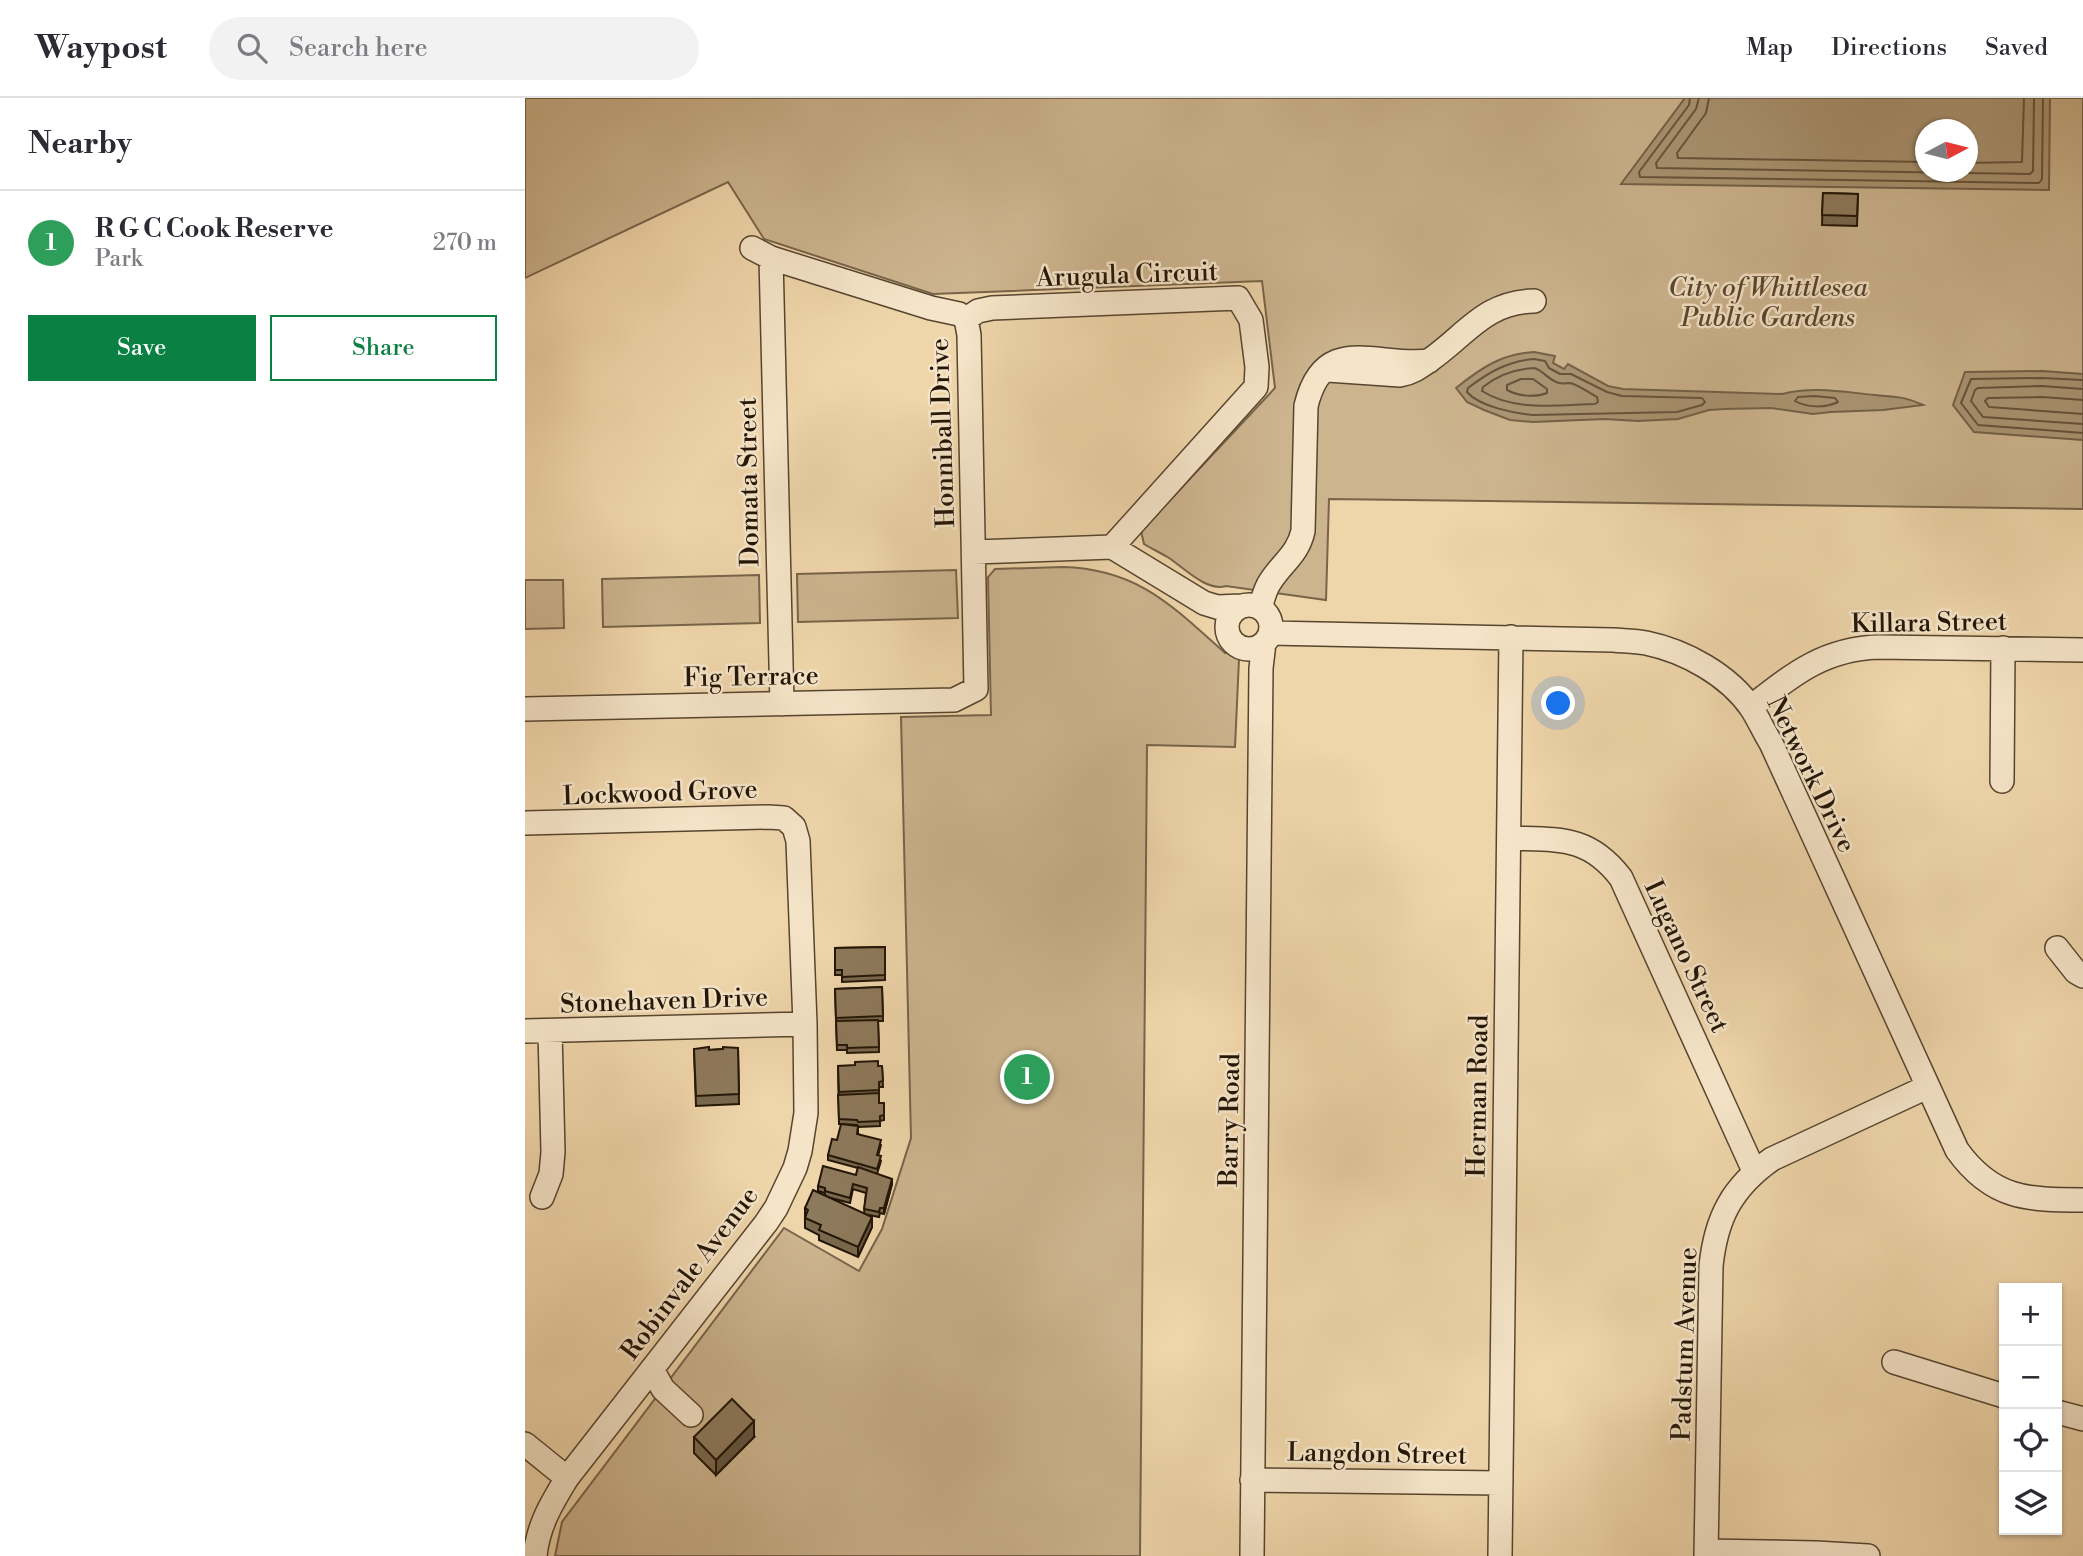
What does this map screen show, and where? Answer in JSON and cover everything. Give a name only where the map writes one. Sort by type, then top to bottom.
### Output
[{"type":"street","name":"Honniball Drive","points":[[761,253],[931,308],[959,314],[965,319],[969,335],[976,689]]},
{"type":"street","name":"Domata Street","points":[[761,253],[782,704]]},
{"type":"street","name":"Arugula Circuit","points":[[965,319],[992,307],[1238,298],[1251,320],[1257,367],[1256,387],[1112,547]]},
{"type":"street","points":[[1252,640],[1227,628],[1229,619],[1234,611],[1251,607],[1290,560],[1301,542],[1306,406],[1315,377],[1336,361],[1347,358],[1417,363],[1429,361],[1484,316],[1509,304],[1534,301]]},
{"type":"street","points":[[974,552],[1112,547],[1204,603],[1252,640]]},
{"type":"street","points":[[1204,603],[1217,607],[1251,607],[1266,613],[1271,622],[1252,640]]},
{"type":"street","name":"Network Drive","points":[[1252,640],[1511,637],[1613,639],[1646,643],[1671,650],[1722,678],[1751,707],[1771,743],[1927,1087],[1967,1165],[1980,1177],[2009,1194],[2026,1198],[2083,1200]]},
{"type":"street","name":"Herman Road","points":[[1500,1556],[1511,637]]},
{"type":"street","name":"Barry Road","points":[[1252,640],[1261,684],[1252,1556]]},
{"type":"street","name":"Killara Street","points":[[1751,707],[1792,675],[1812,663],[1846,650],[1878,647],[2083,650]]},
{"type":"street","points":[[2002,781],[2003,648]]},
{"type":"street","name":"Fig Terrace","points":[[525,709],[954,700],[976,689]]},
{"type":"street","name":"Lockwood Grove","points":[[525,824],[768,817],[783,818],[794,827]]},
{"type":"street","name":"Robinvale Avenue","points":[[535,1556],[539,1531],[567,1478],[766,1223],[787,1188],[800,1151],[805,1123],[800,857],[794,827]]},
{"type":"street","name":"Lugano Street","points":[[1509,838],[1562,840],[1583,845],[1610,864],[1621,878],[1754,1171]]},
{"type":"street","points":[[2057,948],[2083,976]]},
{"type":"street","name":"Stonehaven Drive","points":[[525,1031],[805,1024]]},
{"type":"street","points":[[542,1198],[551,1174],[553,1152],[550,1031]]},
{"type":"street","name":"Padstum Avenue","points":[[1706,1554],[1711,1266],[1713,1243],[1727,1206],[1754,1171],[1789,1150],[1927,1087]]},
{"type":"street","points":[[1894,1362],[1999,1394]]},
{"type":"street","points":[[652,1369],[671,1378],[695,1410]]},
{"type":"street","points":[[2062,1413],[2083,1419]]},
{"type":"street","points":[[525,1444],[567,1478]]},
{"type":"street","name":"Langdon Street","points":[[1252,1480],[1501,1483]]},
{"type":"street","points":[[1706,1554],[1816,1553],[1868,1556]]},
{"type":"green space","name":"City of Whittlesea Public Gardens","points":[[525,98],[2083,98],[2083,509],[1329,499],[1326,600],[1211,586],[1144,544],[1141,531],[1275,388],[1262,281],[933,294],[764,239],[728,182],[525,278]]},
{"type":"green space","points":[[995,569],[1089,569],[1113,575],[1152,593],[1225,653],[1240,637],[1235,747],[1147,745],[1140,1556],[555,1556],[562,1522],[784,1228],[859,1271],[882,1229],[911,1138],[901,717],[991,715],[988,577]]},
{"type":"green space","points":[[956,570],[958,618],[798,622],[797,574]]},
{"type":"green space","points":[[759,575],[760,623],[603,627],[602,579]]},
{"type":"green space","points":[[525,580],[563,580],[564,628],[525,629]]},
{"type":"water","points":[[1685,98],[2050,98],[2049,190],[1621,184]]},
{"type":"water","points":[[1534,352],[1555,356],[1553,363],[1564,369],[1568,364],[1608,386],[1623,389],[1782,394],[1828,390],[1899,397],[1923,405],[1813,414],[1771,408],[1724,409],[1709,410],[1678,419],[1533,422],[1510,420],[1484,410],[1467,402],[1456,388],[1492,363]]},
{"type":"water","points":[[2043,371],[2083,374],[2083,440],[1974,432],[1953,405],[1965,372]]},
{"type":"building","points":[[1823,193],[1858,194],[1857,216],[1822,215]]},
{"type":"building","points":[[885,947],[885,975],[842,977],[842,970],[835,970],[835,948]]},
{"type":"building","points":[[882,987],[883,1016],[836,1018],[835,989]]},
{"type":"building","points":[[878,1020],[879,1047],[847,1048],[847,1045],[837,1045],[836,1021]]},
{"type":"building","points":[[709,1047],[709,1050],[738,1048],[739,1094],[696,1096],[694,1049]]},
{"type":"building","points":[[878,1061],[878,1066],[882,1066],[883,1081],[879,1082],[879,1090],[839,1092],[838,1066]]},
{"type":"building","points":[[879,1093],[879,1103],[884,1103],[884,1115],[880,1116],[880,1121],[839,1119],[838,1095]]},
{"type":"building","points":[[841,1124],[858,1126],[857,1134],[881,1140],[877,1155],[881,1156],[877,1169],[828,1155],[832,1139],[837,1140]]},
{"type":"building","points":[[823,1166],[856,1175],[858,1167],[892,1179],[884,1208],[880,1208],[879,1212],[864,1209],[867,1188],[853,1184],[850,1198],[825,1191],[825,1188],[818,1186]]},
{"type":"building","points":[[813,1190],[872,1217],[858,1247],[819,1230],[821,1225],[805,1218],[808,1210],[805,1208]]},
{"type":"building","points":[[732,1399],[754,1421],[716,1460],[694,1437]]},
{"type":"place","name":"R G C Cook Reserve","points":[[1027,1077]]}]
